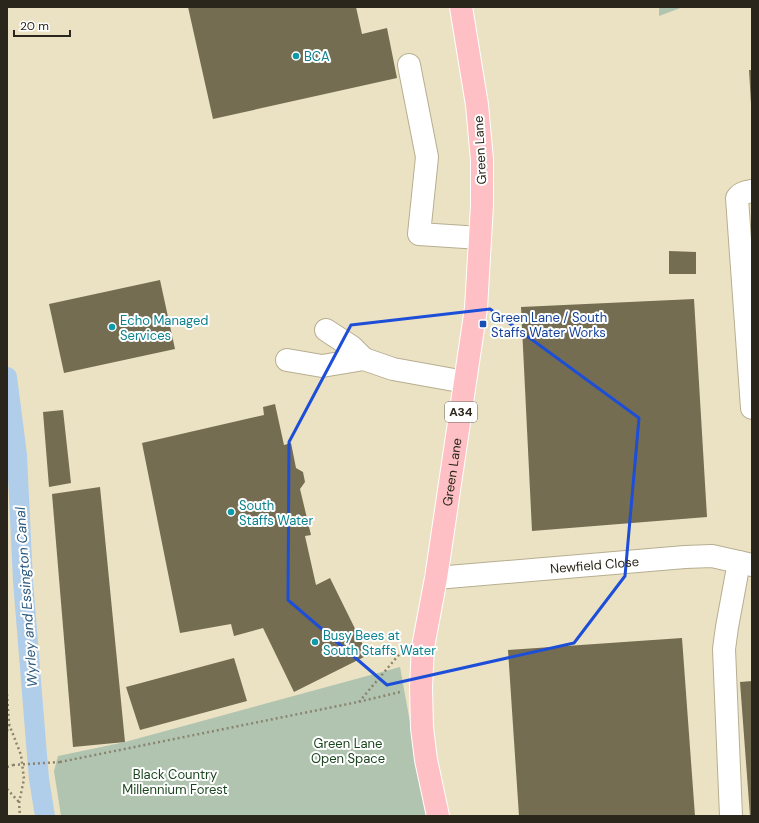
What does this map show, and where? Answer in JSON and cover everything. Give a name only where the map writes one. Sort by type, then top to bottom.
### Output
[{"type":"highway","name":"Green Lane","points":[[438,816],[423,741],[421,687],[423,647],[436,578],[476,308],[482,205],[482,160],[477,105],[461,7]]},
{"type":"lane","points":[[409,65],[427,157],[419,234],[480,238]]},
{"type":"lane","points":[[752,191],[740,194],[737,198],[752,408]]},
{"type":"lane","points":[[326,330],[352,347],[364,359],[393,369],[465,382]]},
{"type":"lane","points":[[287,360],[322,366],[364,359]]},
{"type":"lane","name":"Newfield Close","points":[[436,578],[685,557],[712,556],[746,564]]},
{"type":"lane","points":[[731,816],[724,648],[727,627],[746,564]]},
{"type":"path","points":[[358,702],[405,647],[423,647]]},
{"type":"path","points":[[7,767],[12,765],[60,762],[358,702],[421,687]]},
{"type":"path","points":[[7,694],[8,721],[21,755],[24,778],[19,803],[20,816]]},
{"type":"path","points":[[7,731],[9,724]]},
{"type":"path","points":[[7,789],[19,803]]},
{"type":"highlighted area","points":[[490,309],[639,418],[625,576],[574,643],[387,685],[288,600],[289,442],[351,325]]},
{"type":"green space","points":[[659,7],[683,7],[659,16]]},
{"type":"green space","name":"Green Lane Open Space","points":[[400,667],[427,816],[61,816],[54,771],[58,756],[125,742]]},
{"type":"building","name":"BCA","points":[[188,7],[356,7],[362,34],[387,28],[397,78],[213,119]]},
{"type":"building","points":[[749,70],[752,70],[752,104],[751,104]]},
{"type":"building","points":[[669,251],[696,252],[696,274],[669,274]]},
{"type":"building","name":"Echo Managed Services","points":[[160,280],[175,349],[64,373],[49,304]]},
{"type":"building","points":[[694,299],[707,517],[532,531],[521,307]]},
{"type":"building","name":"South Staffs Water","points":[[275,404],[284,445],[291,443],[296,468],[303,472],[305,482],[300,489],[311,535],[305,536],[316,585],[330,578],[368,655],[294,692],[263,628],[234,636],[231,624],[180,633],[142,443],[264,415],[263,407]]},
{"type":"building","points":[[63,410],[71,483],[49,487],[43,412]]},
{"type":"building","points":[[100,487],[125,742],[73,747],[52,494]]},
{"type":"building","points":[[682,638],[695,816],[519,816],[508,650]]},
{"type":"building","points":[[234,658],[247,701],[140,730],[126,687]]},
{"type":"building","points":[[752,681],[752,816],[750,816],[740,682]]},
{"type":"waterway","name":"Wyrley and Essington Canal","points":[[7,377],[17,455],[23,581],[39,779],[45,816]]},
{"type":"place","name":"BCA","points":[[296,56]]},
{"type":"place","name":"Green Lane / South Staffs Water Works","points":[[483,324]]},
{"type":"place","name":"Echo Managed Services","points":[[112,327]]},
{"type":"place","name":"South Staffs Water","points":[[231,512]]},
{"type":"place","name":"Busy Bees at South Staffs Water","points":[[315,642]]},
{"type":"park label","name":"Black Country Millennium Forest","points":[[175,782]]}]
